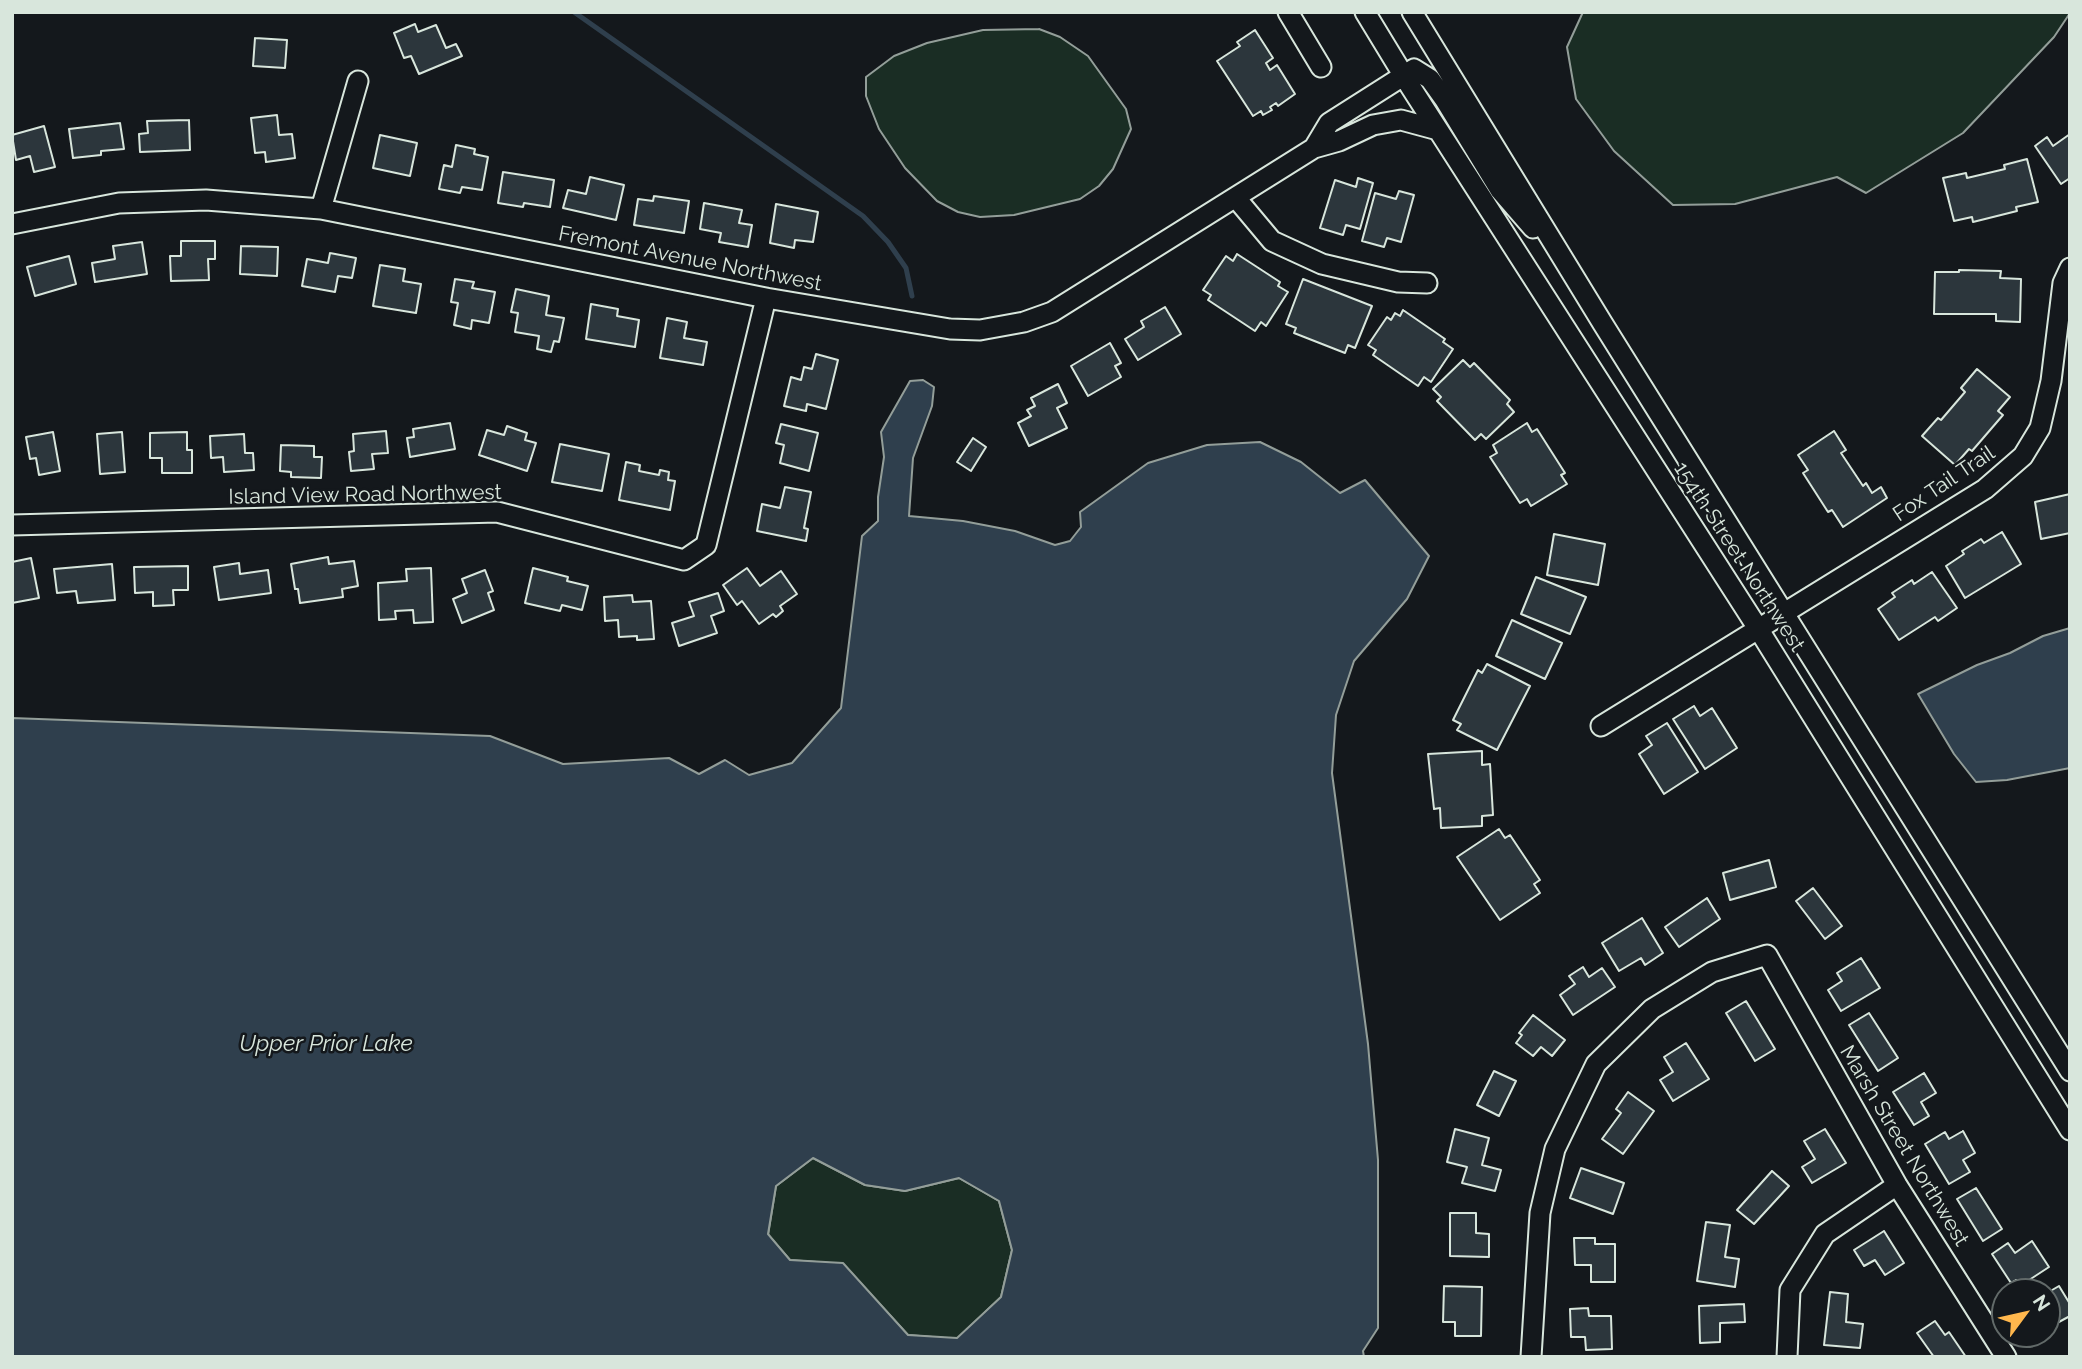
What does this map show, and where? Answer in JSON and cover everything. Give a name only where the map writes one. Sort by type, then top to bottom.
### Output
[{"type":"street","points":[[1288,12],[1321,67]]},
{"type":"street","name":"154th Street Northwest","points":[[1365,12],[1759,630],[2070,1130]]},
{"type":"street","name":"154th Street Northwest","points":[[1412,12],[2070,1070]]},
{"type":"street","points":[[1403,74],[1413,69],[1430,79],[1446,100],[1500,190],[1572,272]]},
{"type":"street","name":"Fremont Avenue Northwest","points":[[1314,148],[1329,123],[1403,74]]},
{"type":"street","points":[[321,209],[358,81]]},
{"type":"street","name":"Fremont Avenue Northwest","points":[[12,224],[119,203],[206,200],[321,209],[766,298],[950,329],[980,330],[1024,322],[1052,312],[1314,148],[1339,141],[1373,125],[1401,120],[1438,130]]},
{"type":"street","points":[[1236,198],[1272,242],[1322,264],[1398,282],[1427,283]]},
{"type":"street","name":"Fox Tail Trail","points":[[1601,726],[1985,489],[2023,456],[2040,428],[2051,381],[2063,283],[2070,268]]},
{"type":"street","name":"Island View Road Northwest","points":[[12,525],[497,512],[684,560],[706,545],[766,298]]},
{"type":"street","name":"Marsh Street Northwest","points":[[1531,1357],[1540,1213],[1555,1149],[1596,1064],[1652,1009],[1712,972],[1767,955],[1897,1185],[2006,1357]]},
{"type":"street","points":[[1787,1357],[1790,1290],[1825,1234],[1897,1185]]},
{"type":"green space","points":[[1583,12],[2070,13],[2054,37],[1963,133],[1866,193],[1837,177],[1735,204],[1673,205],[1614,151],[1576,99],[1567,47]]},
{"type":"green space","points":[[1039,29],[1060,37],[1088,56],[1126,109],[1131,129],[1113,169],[1099,186],[1080,199],[1014,215],[980,217],[958,212],[937,201],[905,168],[879,129],[866,96],[866,77],[894,56],[927,43],[983,30]]},
{"type":"green space","points":[[813,1158],[865,1185],[905,1191],[959,1178],[999,1201],[1012,1250],[1001,1297],[957,1339],[908,1335],[843,1264],[790,1260],[768,1235],[776,1186]]},
{"type":"water","name":"Upper Prior Lake","points":[[923,380],[934,387],[932,406],[913,458],[909,516],[963,521],[1015,531],[1055,545],[1070,541],[1081,527],[1080,512],[1148,463],[1207,445],[1260,442],[1301,462],[1340,493],[1365,480],[1429,556],[1407,599],[1354,661],[1336,715],[1332,773],[1368,1044],[1378,1160],[1378,1328],[1363,1351],[1364,1357],[12,1357],[12,718],[490,736],[563,764],[669,758],[699,774],[725,760],[749,775],[792,763],[841,708],[862,536],[878,521],[878,497],[884,457],[881,432],[910,381]],"holes":[[[813,1158],[865,1185],[905,1191],[959,1178],[999,1201],[1012,1250],[1001,1297],[957,1338],[908,1335],[843,1263],[790,1260],[768,1234],[776,1186]]]},
{"type":"water","points":[[2070,628],[2070,768],[2007,780],[1976,782],[1954,754],[1918,694],[2043,636]]},
{"type":"building","points":[[415,24],[418,32],[436,25],[446,48],[456,44],[462,56],[419,74],[411,56],[404,58],[394,33]]},
{"type":"building","points":[[1255,30],[1273,58],[1266,63],[1270,70],[1277,65],[1295,94],[1278,106],[1276,103],[1270,107],[1272,110],[1263,115],[1261,111],[1253,116],[1217,61],[1240,46],[1237,42]]},
{"type":"building","points":[[255,38],[287,40],[285,68],[253,66]]},
{"type":"building","points":[[277,115],[279,135],[292,134],[295,158],[266,162],[265,152],[255,153],[251,118]]},
{"type":"building","points":[[189,120],[190,150],[140,152],[139,134],[148,133],[147,121]]},
{"type":"building","points":[[120,123],[124,149],[73,158],[69,129]]},
{"type":"building","points":[[44,126],[55,167],[34,172],[30,156],[16,160],[12,135]]},
{"type":"building","points":[[2070,134],[2070,178],[2061,184],[2035,146],[2047,137],[2053,146]]},
{"type":"building","points":[[380,135],[417,143],[410,176],[373,168]]},
{"type":"building","points":[[456,145],[475,149],[474,154],[488,157],[482,190],[462,187],[460,193],[439,189],[444,165],[452,167]]},
{"type":"building","points":[[2027,159],[2038,202],[2016,207],[2017,211],[1973,222],[1972,217],[1954,221],[1943,178],[1966,173],[1967,178],[2005,169],[2004,165]]},
{"type":"building","points":[[503,172],[554,180],[550,207],[498,203]]},
{"type":"building","points":[[590,177],[624,185],[616,220],[563,208],[568,190],[586,194]]},
{"type":"building","points":[[1358,178],[1373,183],[1360,229],[1346,225],[1343,235],[1320,228],[1335,180],[1356,187]]},
{"type":"building","points":[[1399,191],[1414,195],[1401,242],[1387,238],[1384,247],[1362,241],[1375,193],[1396,199]]},
{"type":"building","points":[[654,196],[689,201],[684,233],[634,225],[638,199],[653,201]]},
{"type":"building","points":[[704,203],[742,210],[739,223],[752,225],[748,247],[719,242],[721,233],[700,229]]},
{"type":"building","points":[[776,204],[818,212],[813,242],[795,240],[794,248],[770,243]]},
{"type":"building","points":[[181,241],[215,241],[215,259],[208,259],[209,280],[171,281],[170,256],[181,256]]},
{"type":"building","points":[[142,242],[147,274],[95,282],[92,263],[115,259],[113,246]]},
{"type":"building","points":[[241,246],[278,247],[277,276],[240,274]]},
{"type":"building","points":[[330,253],[356,258],[352,278],[338,276],[335,292],[302,286],[307,259],[328,263]]},
{"type":"building","points":[[1237,254],[1280,282],[1278,286],[1288,292],[1266,326],[1261,322],[1255,331],[1208,300],[1211,295],[1203,290],[1226,256],[1233,261]]},
{"type":"building","points":[[69,256],[76,284],[35,296],[27,267]]},
{"type":"building","points":[[380,265],[405,269],[403,281],[421,284],[416,313],[373,306]]},
{"type":"building","points":[[2001,271],[2000,278],[2021,279],[2020,322],[1996,321],[1996,314],[1934,314],[1935,272]]},
{"type":"building","points":[[455,279],[474,282],[472,288],[495,292],[489,323],[472,320],[471,329],[454,325],[458,303],[451,302]]},
{"type":"building","points":[[1303,279],[1372,306],[1355,348],[1348,345],[1345,353],[1294,333],[1296,328],[1286,324]]},
{"type":"building","points":[[516,289],[549,296],[546,315],[564,318],[559,342],[554,341],[551,352],[537,349],[539,336],[515,332],[518,313],[511,312]]},
{"type":"building","points":[[591,304],[618,309],[617,316],[639,320],[635,347],[586,339]]},
{"type":"building","points":[[1165,307],[1181,334],[1138,360],[1125,339],[1144,327],[1141,321]]},
{"type":"building","points":[[1403,310],[1445,339],[1443,342],[1453,349],[1431,382],[1424,377],[1418,386],[1373,355],[1376,350],[1368,345],[1387,317],[1391,320],[1395,313],[1400,316]]},
{"type":"building","points":[[667,318],[687,322],[684,338],[707,342],[703,365],[660,358]]},
{"type":"building","points":[[1110,343],[1121,363],[1115,366],[1121,377],[1088,396],[1071,366]]},
{"type":"building","points":[[816,354],[838,360],[826,409],[807,404],[806,411],[784,406],[791,377],[801,380],[804,367],[812,369]]},
{"type":"building","points":[[1463,360],[1470,367],[1474,363],[1510,400],[1507,404],[1514,412],[1486,439],[1481,434],[1475,440],[1437,401],[1441,397],[1433,389]]},
{"type":"building","points":[[1977,369],[2010,397],[1998,411],[2003,415],[1972,451],[1969,449],[1955,465],[1922,436],[1938,418],[1941,420],[1965,392],[1961,388]]},
{"type":"building","points":[[1058,384],[1067,403],[1057,408],[1067,428],[1029,446],[1018,423],[1031,416],[1027,410],[1035,406],[1031,398]]},
{"type":"building","points":[[450,423],[455,449],[410,457],[407,438],[414,437],[413,429]]},
{"type":"building","points":[[1527,423],[1532,432],[1537,429],[1565,473],[1561,475],[1567,484],[1531,506],[1527,499],[1520,503],[1490,457],[1497,453],[1493,445]]},
{"type":"building","points":[[781,424],[818,433],[809,471],[780,463],[784,445],[776,443]]},
{"type":"building","points":[[507,426],[527,433],[525,440],[536,443],[527,471],[479,455],[487,430],[504,435]]},
{"type":"building","points":[[386,431],[388,453],[372,454],[374,469],[351,471],[349,452],[354,451],[353,434]]},
{"type":"building","points":[[1834,431],[1846,450],[1841,453],[1863,486],[1866,483],[1872,493],[1881,487],[1887,498],[1843,527],[1832,510],[1828,512],[1803,473],[1808,470],[1798,455]]},
{"type":"building","points":[[53,432],[60,471],[39,475],[36,458],[30,459],[26,437]]},
{"type":"building","points":[[122,432],[125,472],[100,474],[97,434]]},
{"type":"building","points":[[187,432],[187,450],[192,450],[192,473],[162,473],[162,458],[150,458],[150,433]]},
{"type":"building","points":[[244,434],[245,453],[253,453],[254,470],[224,472],[223,457],[211,458],[210,436]]},
{"type":"building","points":[[973,438],[986,447],[971,471],[957,462]]},
{"type":"building","points":[[560,444],[609,454],[602,491],[552,482]]},
{"type":"building","points":[[281,445],[314,446],[314,457],[322,457],[321,478],[291,477],[291,472],[280,471]]},
{"type":"building","points":[[626,462],[640,465],[639,471],[659,475],[660,470],[669,472],[668,480],[675,481],[670,510],[619,500]]},
{"type":"building","points":[[785,487],[811,492],[804,528],[808,529],[806,541],[757,531],[762,504],[780,508]]},
{"type":"building","points":[[2070,494],[2070,533],[2041,539],[2035,502]]},
{"type":"building","points":[[2002,532],[2021,564],[1965,598],[1946,566],[1964,554],[1962,551],[1981,539],[1984,543]]},
{"type":"building","points":[[1554,534],[1605,544],[1598,585],[1547,575]]},
{"type":"building","points":[[328,557],[329,564],[354,561],[358,586],[342,589],[343,597],[300,603],[291,564]]},
{"type":"building","points":[[31,558],[39,598],[12,603],[12,562]]},
{"type":"building","points":[[239,563],[240,574],[268,570],[271,593],[219,600],[214,567]]},
{"type":"building","points":[[112,564],[115,600],[78,603],[76,591],[57,593],[54,569]]},
{"type":"building","points":[[188,566],[188,590],[173,590],[174,605],[153,606],[153,592],[135,593],[134,567]]},
{"type":"building","points":[[431,568],[433,622],[414,623],[413,610],[395,611],[396,619],[379,620],[378,583],[407,581],[406,569]]},
{"type":"building","points":[[533,568],[568,577],[567,581],[588,586],[582,610],[562,605],[560,611],[525,603]]},
{"type":"building","points":[[747,568],[760,586],[781,571],[797,594],[780,606],[783,611],[776,617],[773,614],[759,624],[742,601],[737,605],[723,585]]},
{"type":"building","points":[[485,570],[493,591],[488,593],[494,610],[462,623],[453,599],[467,593],[462,579]]},
{"type":"building","points":[[1932,572],[1957,608],[1938,621],[1935,617],[1899,640],[1878,609],[1895,597],[1892,593],[1912,580],[1914,584]]},
{"type":"building","points":[[1536,577],[1586,597],[1570,634],[1521,614]]},
{"type":"building","points":[[718,593],[724,611],[711,616],[717,633],[679,646],[672,623],[694,616],[689,602]]},
{"type":"building","points":[[632,595],[633,602],[651,601],[654,639],[619,637],[618,620],[605,621],[604,597]]},
{"type":"building","points":[[1512,620],[1562,643],[1545,679],[1496,656]]},
{"type":"building","points":[[1487,664],[1530,686],[1497,750],[1457,730],[1461,724],[1453,720],[1478,670],[1482,673]]},
{"type":"building","points":[[1694,706],[1700,716],[1712,708],[1737,748],[1705,769],[1673,719]]},
{"type":"building","points":[[1667,723],[1698,772],[1664,794],[1639,754],[1652,745],[1646,736]]},
{"type":"building","points":[[1482,751],[1482,765],[1490,764],[1493,815],[1482,816],[1482,826],[1441,828],[1440,808],[1434,809],[1428,754]]},
{"type":"building","points":[[1499,829],[1505,838],[1510,835],[1540,880],[1534,884],[1540,893],[1500,920],[1457,857]]},
{"type":"building","points":[[1769,860],[1776,887],[1730,900],[1723,873]]},
{"type":"building","points":[[1813,888],[1842,926],[1825,939],[1796,901]]},
{"type":"building","points":[[1707,898],[1720,919],[1679,947],[1665,927]]},
{"type":"building","points":[[1642,918],[1663,953],[1645,965],[1641,958],[1619,971],[1602,943]]},
{"type":"building","points":[[1861,958],[1880,988],[1841,1011],[1828,990],[1842,981],[1837,973]]},
{"type":"building","points":[[1583,967],[1589,977],[1602,968],[1615,987],[1573,1015],[1560,995],[1575,984],[1569,976]]},
{"type":"building","points":[[1746,1001],[1775,1049],[1755,1061],[1726,1013]]},
{"type":"building","points":[[1869,1013],[1898,1058],[1878,1071],[1849,1025]]},
{"type":"building","points":[[1533,1015],[1565,1040],[1552,1056],[1541,1047],[1533,1056],[1516,1043],[1522,1035],[1519,1033]]},
{"type":"building","points":[[1686,1043],[1709,1079],[1673,1101],[1660,1080],[1673,1072],[1664,1057]]},
{"type":"building","points":[[1494,1071],[1516,1081],[1499,1116],[1477,1105]]},
{"type":"building","points":[[1924,1073],[1936,1093],[1921,1102],[1929,1116],[1914,1125],[1893,1092]]},
{"type":"building","points":[[1628,1092],[1654,1111],[1623,1154],[1602,1139],[1621,1113],[1616,1109]]},
{"type":"building","points":[[1455,1129],[1489,1138],[1482,1165],[1501,1170],[1495,1191],[1462,1183],[1467,1167],[1447,1162]]},
{"type":"building","points":[[1825,1129],[1846,1163],[1812,1183],[1802,1167],[1815,1159],[1804,1141]]},
{"type":"building","points":[[1963,1131],[1975,1153],[1963,1160],[1970,1172],[1949,1184],[1925,1144],[1945,1132],[1949,1139]]},
{"type":"building","points":[[1581,1168],[1624,1183],[1613,1214],[1570,1198]]},
{"type":"building","points":[[1772,1171],[1789,1186],[1754,1224],[1737,1210]]},
{"type":"building","points":[[1976,1188],[2002,1229],[1983,1241],[1957,1199]]},
{"type":"building","points":[[1450,1213],[1476,1213],[1476,1233],[1489,1234],[1489,1257],[1450,1256]]},
{"type":"building","points":[[1706,1222],[1730,1225],[1725,1257],[1739,1259],[1735,1287],[1697,1281]]},
{"type":"building","points":[[1884,1231],[1904,1263],[1885,1275],[1875,1260],[1864,1266],[1854,1250]]},
{"type":"building","points":[[1574,1238],[1595,1238],[1595,1244],[1615,1244],[1615,1282],[1591,1282],[1591,1265],[1575,1265]]},
{"type":"building","points":[[2032,1241],[2049,1267],[2032,1278],[2008,1278],[1992,1254],[2008,1243],[2015,1253]]},
{"type":"building","points":[[1444,1286],[1482,1287],[1481,1336],[1455,1336],[1455,1322],[1443,1322]]},
{"type":"building","points":[[2061,1289],[2070,1304],[2070,1316],[2061,1321]]},
{"type":"building","points":[[1830,1292],[1848,1294],[1846,1322],[1863,1324],[1860,1348],[1824,1345]]},
{"type":"building","points":[[1744,1304],[1745,1322],[1720,1323],[1720,1342],[1700,1343],[1699,1306]]},
{"type":"building","points":[[1588,1308],[1589,1316],[1611,1316],[1612,1349],[1586,1350],[1585,1337],[1571,1337],[1570,1309]]},
{"type":"building","points":[[1935,1321],[1945,1335],[1949,1332],[1966,1357],[1934,1357],[1917,1333]]},
{"type":"waterway","points":[[574,12],[863,216],[888,242],[906,268],[912,296]]}]
